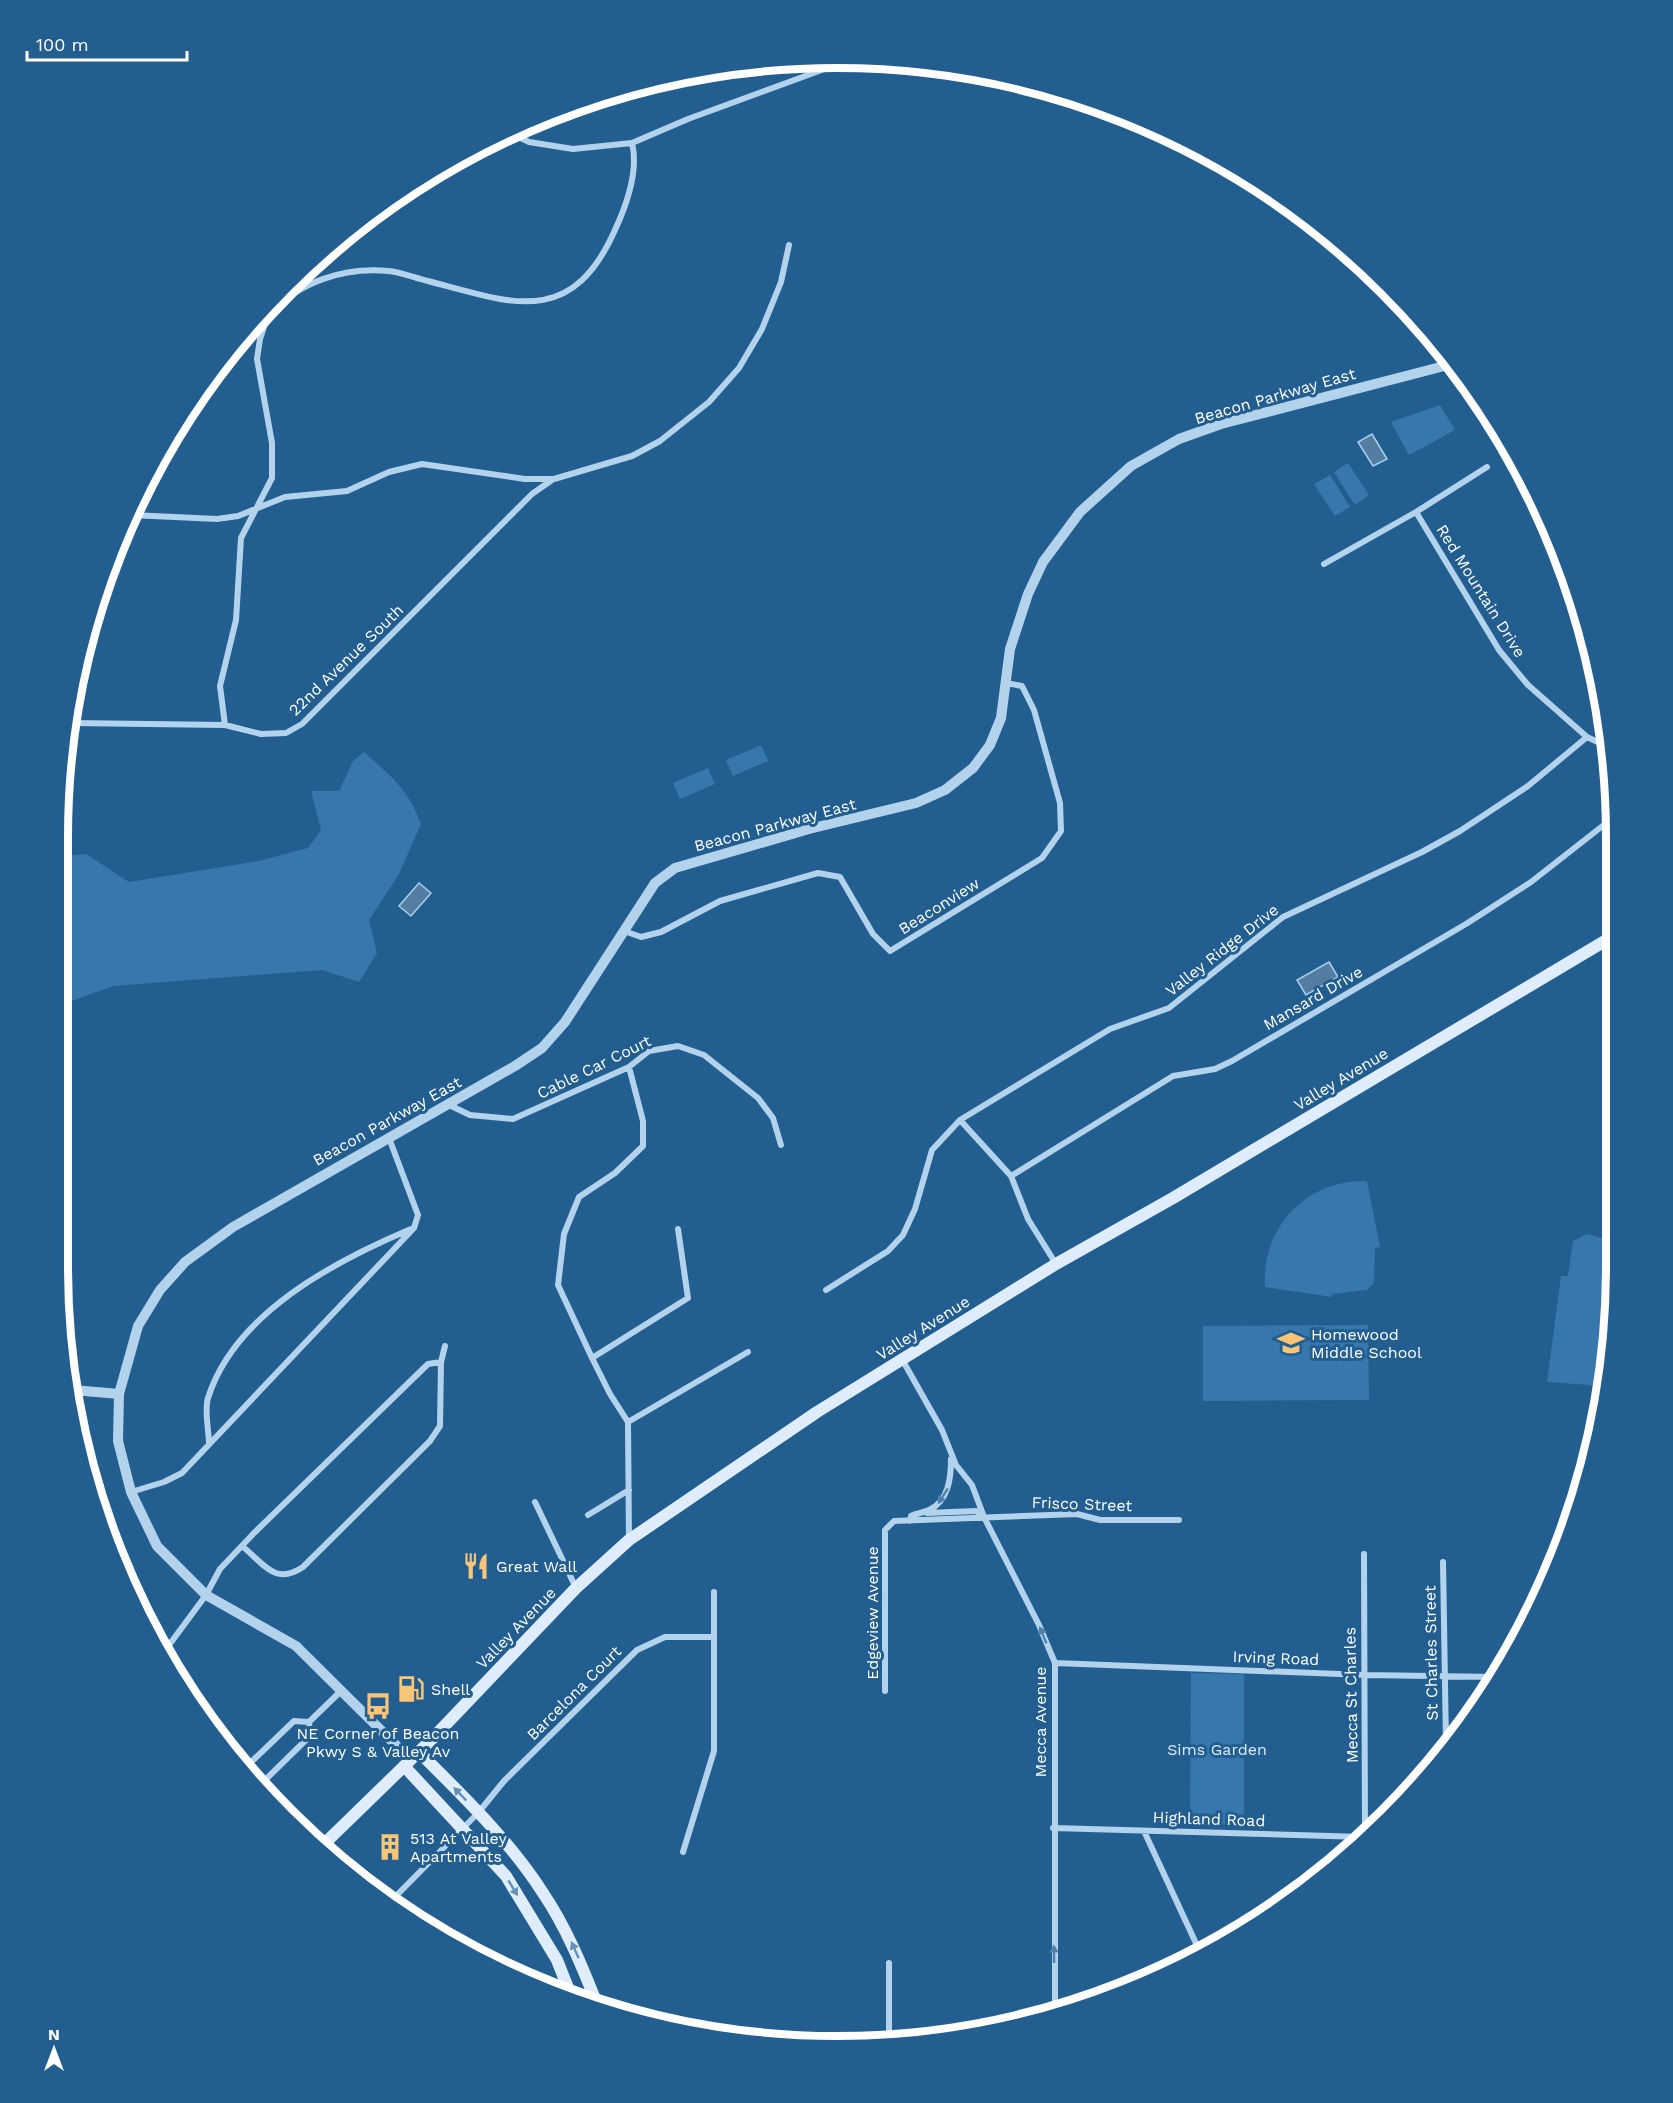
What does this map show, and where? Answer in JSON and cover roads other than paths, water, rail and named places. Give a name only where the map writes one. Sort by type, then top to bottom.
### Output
[{"type":"main road","name":"Valley Avenue","points":[[326,1842],[412,1759],[576,1588],[629,1540],[817,1412],[1056,1264],[1173,1198],[1606,940]]},
{"type":"main road","points":[[412,1759],[478,1813],[515,1854],[543,1893],[567,1934],[594,1996]]},
{"type":"main road","points":[[412,1759],[463,1828],[506,1876],[557,1960],[568,1987]]},
{"type":"street","points":[[518,137],[529,142],[573,149],[632,143],[688,119],[827,68]]},
{"type":"street","points":[[283,303],[304,287],[351,271],[390,271],[509,303],[538,303],[566,291],[589,274],[606,250],[626,200],[636,158],[632,143]]},
{"type":"street","points":[[138,515],[217,519],[238,516],[285,497],[347,491],[389,472],[422,464],[525,479],[554,479],[632,456],[660,441],[709,402],[739,368],[762,329],[781,282],[789,245]]},
{"type":"street","points":[[225,725],[220,686],[236,620],[241,538],[272,478],[273,454],[257,359],[266,321]]},
{"type":"street","name":"Beacon Parkway East","points":[[412,1759],[296,1646],[206,1595],[158,1546],[130,1492],[118,1441],[119,1394],[138,1326],[160,1290],[185,1262],[233,1227],[388,1136],[515,1066],[542,1048],[566,1022],[655,883],[675,868],[809,829],[916,803],[945,790],[973,768],[990,745],[1001,718],[1010,649],[1028,594],[1043,562],[1080,512],[1131,466],[1179,439],[1221,424],[1445,365]]},
{"type":"street","points":[[1324,564],[1416,512],[1487,467]]},
{"type":"street","name":"22nd Avenue South","points":[[76,723],[225,725],[261,734],[286,734],[302,724],[532,494],[554,479]]},
{"type":"street","name":"Red Mountain Drive","points":[[1416,512],[1499,650],[1528,685],[1587,737],[1600,743]]},
{"type":"street","name":"Beaconview","points":[[624,931],[641,937],[661,932],[720,901],[818,873],[840,877],[873,934],[890,951],[1042,858],[1061,831],[1060,803],[1034,710],[1022,686],[1006,683]]},
{"type":"street","name":"Valley Ridge Drive","points":[[826,1290],[888,1251],[903,1235],[915,1209],[932,1150],[960,1120],[1110,1029],[1169,1008],[1283,917],[1422,852],[1460,831],[1528,786],[1587,737]]},
{"type":"street","name":"Mansard Drive","points":[[1011,1176],[1173,1076],[1215,1069],[1232,1061],[1466,924],[1531,882],[1606,824]]},
{"type":"street","name":"Cable Car Court","points":[[447,1104],[470,1115],[513,1119],[629,1067],[649,1051],[678,1046],[704,1055],[758,1098],[773,1118],[781,1146]]},
{"type":"street","points":[[629,1067],[642,1121],[643,1146],[615,1173],[579,1197],[564,1234],[558,1285],[610,1394],[628,1422],[629,1540]]},
{"type":"street","points":[[960,1120],[1011,1176],[1028,1219],[1056,1264]]},
{"type":"street","points":[[130,1492],[164,1482],[182,1473],[414,1228],[418,1215],[388,1136]]},
{"type":"street","points":[[209,1444],[207,1400],[240,1342],[286,1297],[357,1252],[414,1228]]},
{"type":"street","points":[[592,1358],[688,1298],[678,1229]]},
{"type":"street","points":[[242,1546],[278,1575],[289,1576],[303,1567],[430,1441],[440,1426],[441,1362],[445,1346]]},
{"type":"street","points":[[628,1422],[748,1352]]},
{"type":"street","name":"Mecca Avenue","points":[[903,1360],[942,1430],[951,1454],[976,1495],[984,1517],[1039,1625],[1054,1664],[1055,2003]]},
{"type":"street","points":[[168,1646],[206,1595],[220,1569],[242,1546],[428,1364],[441,1362]]},
{"type":"street","points":[[78,1390],[119,1394]]},
{"type":"street","points":[[910,1521],[915,1514],[930,1510],[944,1496],[950,1482],[951,1454]]},
{"type":"street","points":[[588,1515],[628,1490]]},
{"type":"street","points":[[535,1502],[576,1588]]},
{"type":"street","points":[[915,1514],[976,1511],[984,1517]]},
{"type":"street","name":"Frisco Street","points":[[984,1517],[1077,1514],[1100,1520],[1179,1520]]},
{"type":"street","name":"Edgeview Avenue","points":[[885,1691],[885,1530],[894,1521],[973,1520],[984,1517]]},
{"type":"street","name":"Mecca St Charles","points":[[1364,1554],[1365,1825]]},
{"type":"street","name":"St Charles Street","points":[[1443,1562],[1446,1736]]},
{"type":"street","points":[[683,1852],[714,1751],[714,1592]]},
{"type":"street","name":"Barcelona Court","points":[[395,1896],[478,1813],[504,1781],[637,1650],[664,1637],[713,1637]]},
{"type":"street","name":"Irving Road","points":[[1054,1664],[1486,1677]]},
{"type":"street","points":[[250,1764],[294,1721],[309,1722],[342,1689]]},
{"type":"street","points":[[264,1781],[310,1736],[309,1722]]},
{"type":"street","name":"Highland Road","points":[[1053,1828],[1354,1836]]},
{"type":"street","points":[[1144,1831],[1197,1945]]},
{"type":"street","points":[[889,1964],[889,2034]]},
{"type":"place","name":"Homewood Middle School","points":[[1291,1343]]},
{"type":"place","name":"Great Wall","points":[[476,1566]]},
{"type":"place","name":"Shell","points":[[411,1689]]},
{"type":"place","name":"NE Corner of Beacon Pkwy S & Valley Av","points":[[378,1706]]},
{"type":"place","name":"513 At Valley Apartments","points":[[390,1847]]},
{"type":"park label","name":"Sims Garden","points":[[1217,1749]]}]
